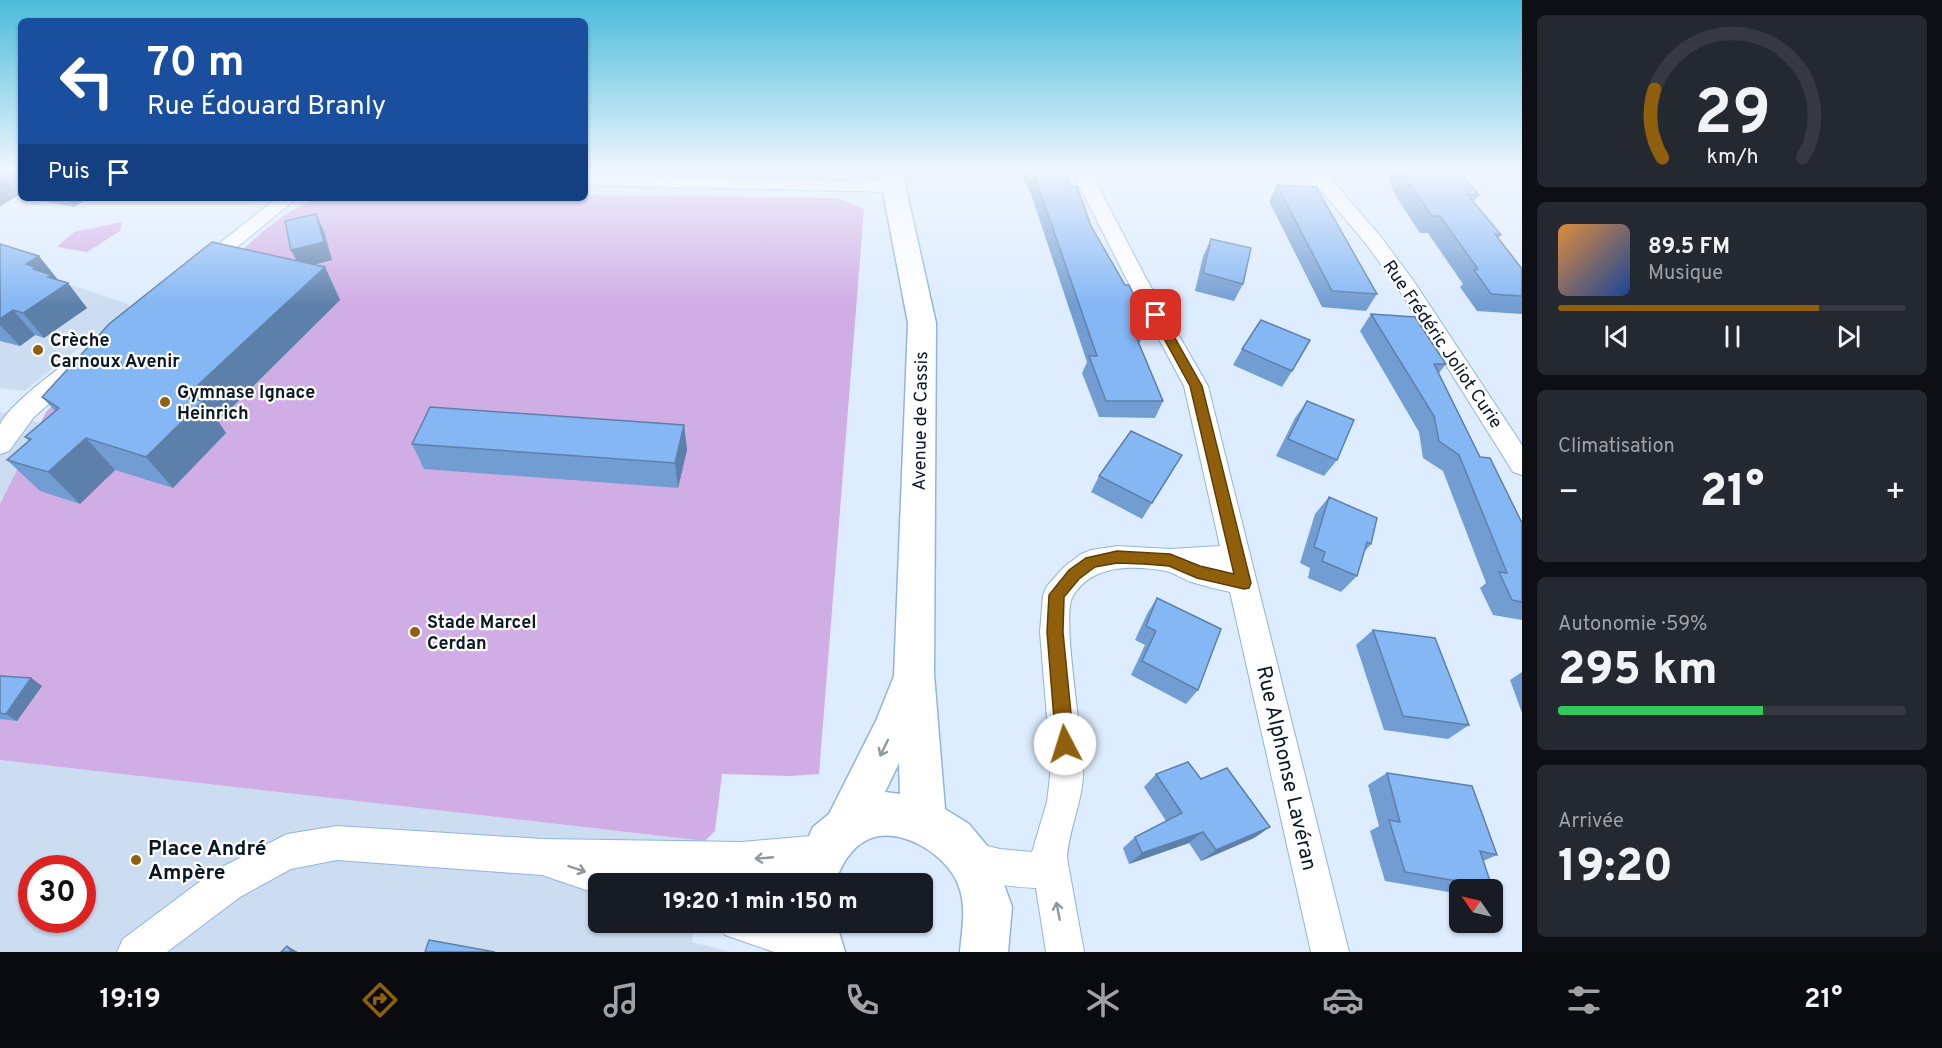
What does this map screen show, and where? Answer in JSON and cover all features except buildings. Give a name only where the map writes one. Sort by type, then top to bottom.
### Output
[{"type":"main road","name":"Avenue de Cassis","points":[[900,215],[922,323],[914,674],[924,820]]},
{"type":"main road","name":"Avenue de Cassis","points":[[826,854],[892,732],[914,674]]},
{"type":"main road","points":[[826,854],[870,815],[897,813],[924,820],[950,835],[971,860],[982,883],[989,909],[989,935],[984,952]]},
{"type":"street","points":[[183,282],[266,215]]},
{"type":"street","name":"Rue Alphonse Lavéran","points":[[1104,215],[1196,386],[1330,952]]},
{"type":"street","name":"Rue Frédéric Joliot Curie","points":[[1352,215],[1408,288],[1522,465]]},
{"type":"street","points":[[0,445],[11,426],[28,405],[94,353]]},
{"type":"street","points":[[1064,950],[1050,870],[1050,844],[1064,802],[1067,766],[1055,632],[1057,595],[1074,575],[1092,562],[1117,557],[1170,560],[1240,570]]},
{"type":"street","points":[[136,952],[227,884],[287,852],[337,843],[542,857],[742,860],[826,854]]},
{"type":"street","points":[[542,857],[589,873]]},
{"type":"street","points":[[971,860],[997,867],[1050,870]]},
{"type":"street","points":[[784,933],[818,941]]},
{"type":"shaded area","name":"Stade Marcel Cerdan","points":[[863,215],[819,774],[791,776],[722,774],[715,831],[705,841],[0,760],[0,504],[46,412],[58,400],[115,470],[209,429],[340,300],[229,261],[283,217]]},
{"type":"shaded area","points":[[122,222],[120,231],[87,252],[57,247],[74,232]]},
{"type":"shaded area","name":"Crèche Carnoux Avenir","points":[[0,277],[59,281],[129,306],[125,312],[24,391],[0,388]]},
{"type":"shaded area","points":[[0,412],[41,423],[0,504]]},
{"type":"shaded area","points":[[0,760],[705,841],[700,873],[588,873],[588,933],[693,933],[692,942],[730,952],[0,952]]},
{"type":"place","name":"Crèche Carnoux Avenir","points":[[38,350]]},
{"type":"place","name":"Gymnase Ignace Heinrich","points":[[165,402]]},
{"type":"place","name":"Stade Marcel Cerdan","points":[[415,632]]},
{"type":"place","name":"Place André Ampère","points":[[136,860]]},
{"type":"route","points":[[1065,744],[1055,632],[1057,595],[1074,575],[1092,562],[1117,557],[1144,558],[1170,560],[1197,572],[1244,583],[1196,386],[1156,315]]}]
